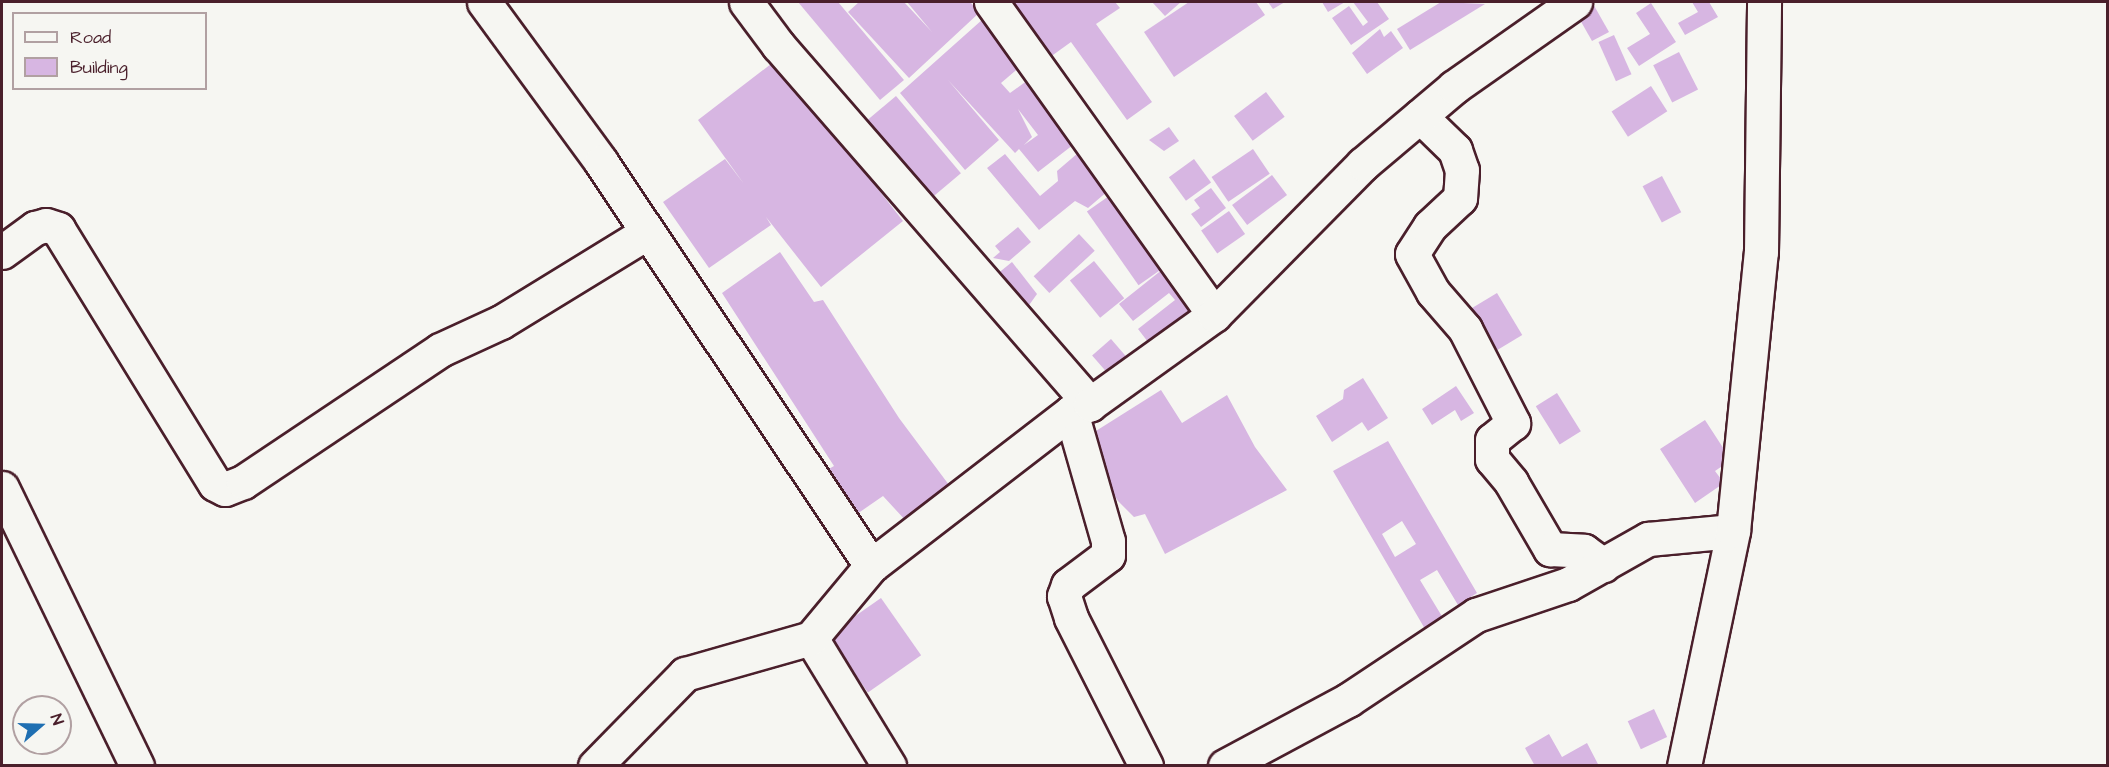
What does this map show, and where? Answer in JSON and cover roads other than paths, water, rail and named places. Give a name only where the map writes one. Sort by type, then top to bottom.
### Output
[{"type":"street","points":[[484,2],[601,162],[646,233],[871,567]]},
{"type":"street","points":[[746,2],[778,45],[1081,408],[1108,541],[1108,555],[1068,585],[1064,596],[1071,618],[1146,765]]},
{"type":"street","points":[[991,2],[1214,315]]},
{"type":"street","points":[[596,765],[685,674],[811,638],[871,567],[1081,408],[1214,315],[1363,164],[1454,87],[1575,2]]},
{"type":"street","points":[[1684,765],[1733,531],[1761,252],[1764,2]]},
{"type":"street","points":[[1420,116],[1455,150],[1462,170],[1460,198],[1430,226],[1412,254],[1433,292],[1465,329],[1514,423],[1492,440],[1492,459],[1511,482],[1550,549],[1584,551],[1604,565]]},
{"type":"street","points":[[2,252],[35,228],[46,225],[58,229],[215,484],[225,489],[243,482],[441,350],[501,322],[646,233]]},
{"type":"street","points":[[2,488],[137,765]]},
{"type":"street","points":[[1225,765],[1348,700],[1476,615],[1568,584],[1648,539],[1733,531]]},
{"type":"street","points":[[811,638],[889,765]]}]
